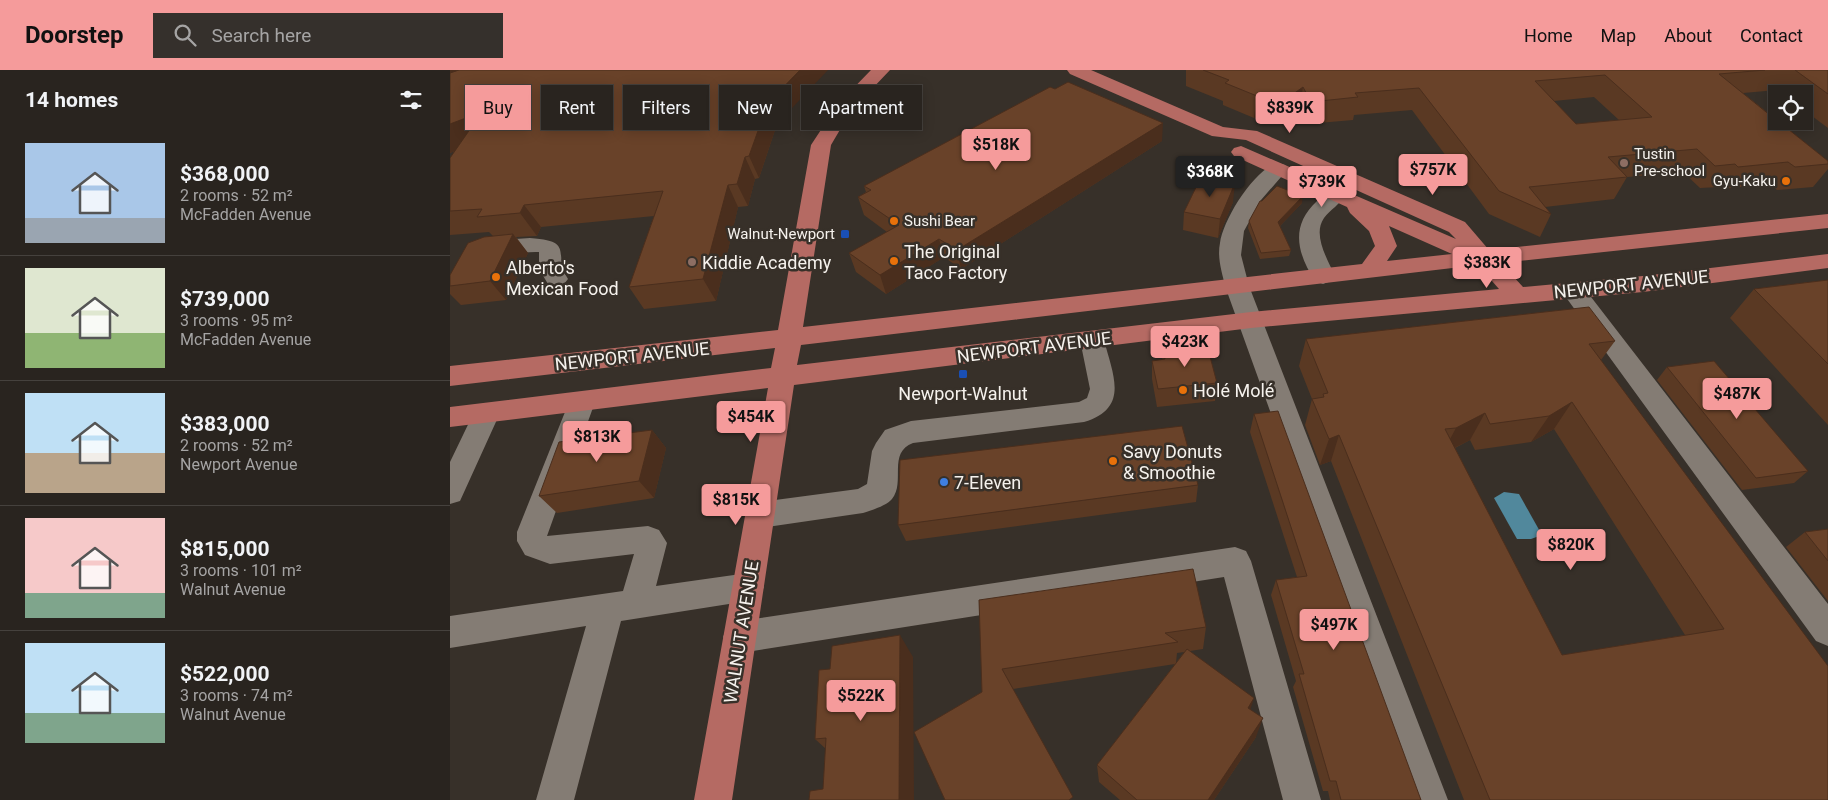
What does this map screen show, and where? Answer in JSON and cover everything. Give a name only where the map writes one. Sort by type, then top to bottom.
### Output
[{"type":"main road","name":"WALNUT AVENUE","points":[[713,800],[821,145],[844,108],[881,70]]},
{"type":"main road","points":[[1076,70],[1219,132],[1250,135],[1457,227],[1518,296]]},
{"type":"main road","points":[[1219,132],[1230,147],[1440,241],[1485,258]]},
{"type":"main road","points":[[1342,198],[1378,228],[1386,246],[1369,271]]},
{"type":"main road","name":"NEWPORT AVENUE","points":[[450,376],[1323,276],[1828,221]]},
{"type":"main road","name":"NEWPORT AVENUE","points":[[450,417],[1251,320],[1644,284],[1828,261]]},
{"type":"lane","points":[[1278,168],[1268,177],[1242,210],[1232,240],[1230,255],[1237,286],[1429,800]]},
{"type":"lane","points":[[1323,276],[1309,241],[1309,228],[1312,219],[1342,198]]},
{"type":"lane","points":[[470,260],[478,253],[494,247],[541,244],[549,247],[552,252],[549,268],[556,279]]},
{"type":"lane","points":[[1574,290],[1828,630]]},
{"type":"lane","points":[[760,515],[863,501],[881,491],[886,450],[895,438],[911,432],[1084,412],[1098,404],[1103,389],[1092,340]]},
{"type":"lane","points":[[555,800],[622,606],[652,543],[648,539],[541,550],[531,540],[532,532],[582,402]]},
{"type":"lane","points":[[450,492],[486,413]]},
{"type":"lane","points":[[740,637],[1234,561],[1302,800]]},
{"type":"lane","points":[[450,632],[748,587]]},
{"type":"water","points":[[1504,492],[1519,494],[1542,535],[1531,539],[1517,539],[1494,498]]},
{"type":"building","points":[[459,70],[800,70],[785,85],[719,85],[719,130],[758,130],[749,156],[745,157],[737,184],[728,185],[703,279],[629,287],[663,191],[524,205],[520,213],[477,217],[482,209],[450,211],[450,158],[469,130],[531,130],[531,85],[465,85],[465,118],[450,124],[450,73]]},
{"type":"building","points":[[1203,70],[1765,70],[1719,74],[1768,114],[1768,130],[1789,130],[1828,161],[1828,164],[1795,167],[1788,162],[1738,167],[1735,164],[1715,166],[1697,149],[1608,157],[1627,177],[1529,187],[1551,214],[1499,191],[1419,88],[1355,93],[1358,97],[1311,102],[1303,87],[1282,102],[1261,93],[1257,96],[1225,83],[1229,80]],"holes":[[[1605,75],[1652,117],[1576,124],[1535,81]]]},
{"type":"building","points":[[1795,70],[1828,70],[1828,94]]},
{"type":"building","points":[[1068,82],[1163,123],[957,250],[939,239],[880,275],[849,253],[899,225],[858,197],[871,190],[864,186],[1050,87],[1055,89]]},
{"type":"building","points":[[1201,177],[1235,183],[1220,219],[1184,212]]},
{"type":"building","points":[[1277,186],[1303,196],[1278,222],[1291,250],[1261,253],[1249,221],[1260,201]]},
{"type":"building","points":[[513,234],[490,281],[450,286],[450,275],[468,243],[484,237]]},
{"type":"building","points":[[1828,280],[1828,364],[1754,289]]},
{"type":"building","points":[[1589,307],[1615,341],[1589,344],[1828,666],[1828,800],[1490,800],[1339,435],[1329,439],[1312,399],[1324,397],[1323,394],[1328,393],[1306,339]],"holes":[[[1572,402],[1724,629],[1562,655],[1445,429],[1456,428],[1485,413],[1490,424],[1549,416]]]},
{"type":"building","points":[[1207,345],[1217,383],[1158,389],[1152,361],[1165,359],[1163,349]]},
{"type":"building","points":[[1714,361],[1808,471],[1756,478],[1667,367]]},
{"type":"building","points":[[1278,411],[1421,800],[1341,800],[1336,781],[1330,781],[1299,674],[1304,674],[1276,580],[1307,576],[1254,414]]},
{"type":"building","points":[[1182,426],[1198,485],[898,525],[900,460]]},
{"type":"building","points":[[652,430],[639,481],[539,496],[559,442]]},
{"type":"building","points":[[1828,529],[1828,561],[1805,532]]},
{"type":"building","points":[[1193,569],[1206,627],[1165,633],[1178,642],[1002,669],[1073,797],[1069,800],[945,800],[914,732],[982,692],[979,600]]},
{"type":"building","points":[[900,635],[899,800],[809,800],[810,791],[823,789],[826,738],[815,739],[819,670],[830,669],[832,646]]},
{"type":"building","points":[[1187,649],[1254,698],[1248,708],[1263,718],[1208,800],[1137,800],[1097,765]]},
{"type":"place","name":"Tustin Pre-school","points":[[1624,163]]},
{"type":"place","name":"Gyu-Kaku","points":[[1786,181]]},
{"type":"place","name":"Sushi Bear","points":[[894,221]]},
{"type":"place","name":"Walnut-Newport","points":[[845,234]]},
{"type":"place","name":"The Original Taco Factory","points":[[894,261]]},
{"type":"place","name":"Kiddie Academy","points":[[692,262]]},
{"type":"place","name":"Alberto's Mexican Food","points":[[496,277]]},
{"type":"place","name":"Newport-Walnut","points":[[963,374]]},
{"type":"place","name":"Holé Molé","points":[[1183,390]]},
{"type":"place","name":"Savy Donuts & Smoothie","points":[[1113,461]]},
{"type":"place","name":"7-Eleven","points":[[944,482]]}]
